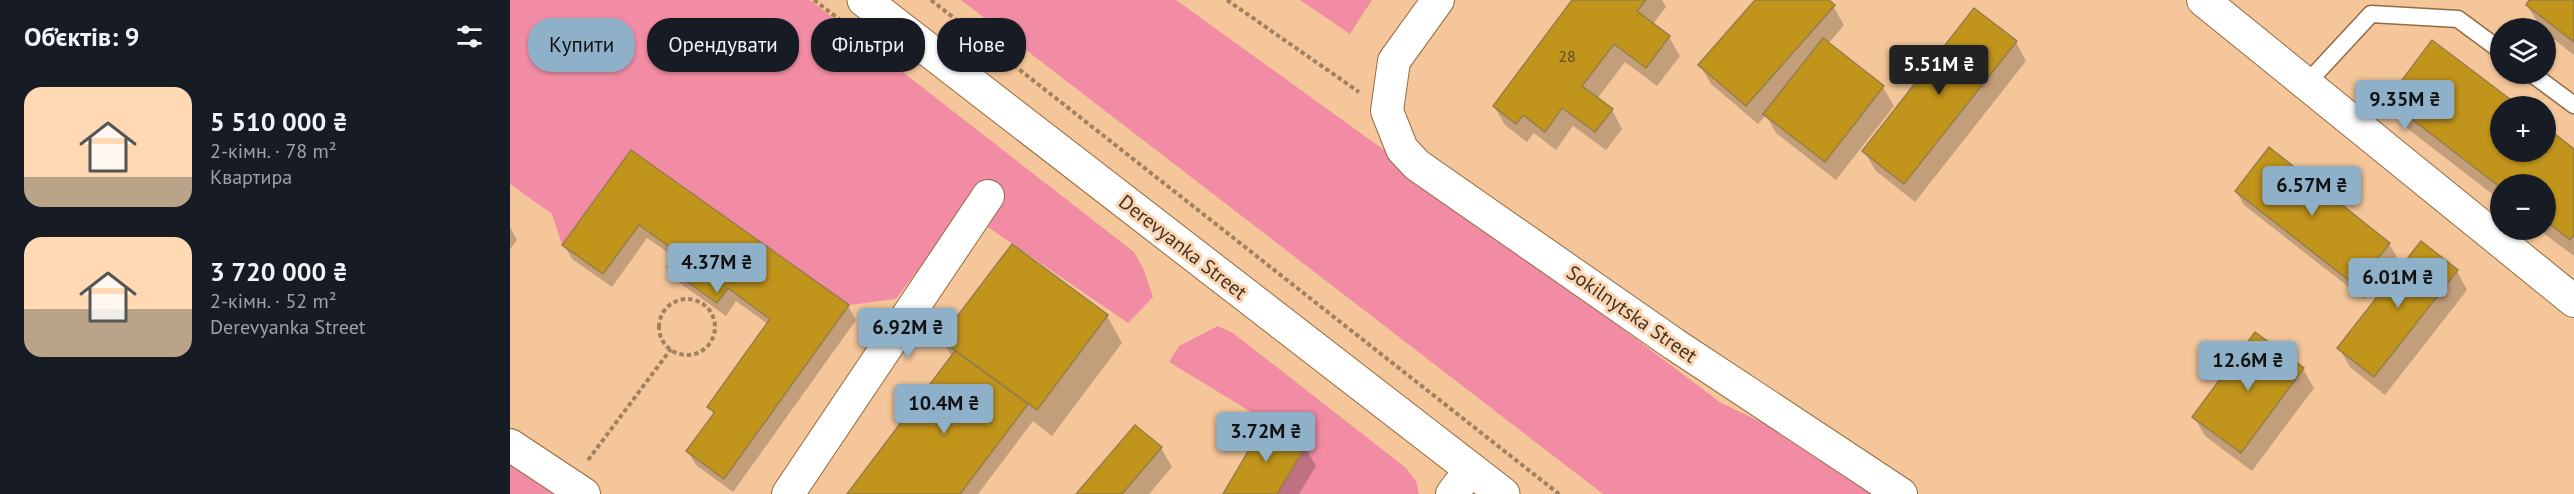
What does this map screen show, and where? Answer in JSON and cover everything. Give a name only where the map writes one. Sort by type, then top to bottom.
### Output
[{"type":"main road","name":"Derevyanka Street","points":[[864,0],[1462,482],[1503,494]]},
{"type":"street","points":[[1387,111],[1394,61],[1438,0]]},
{"type":"street","points":[[2204,0],[2574,301]]},
{"type":"street","name":"Sokilnytska Street","points":[[1387,111],[1402,149],[1417,165],[1674,344],[1901,494]]},
{"type":"street","points":[[788,494],[988,195]]},
{"type":"street","points":[[510,445],[577,489]]},
{"type":"lane","points":[[2307,83],[2371,14],[2458,19],[2490,43]]},
{"type":"lane","points":[[2546,84],[2574,105]]},
{"type":"path","points":[[931,0],[1559,494]]},
{"type":"path","points":[[1227,0],[1387,111]]},
{"type":"path","points":[[683,299],[704,304],[715,323],[710,343],[702,351],[692,354],[681,354],[671,349],[663,341],[660,331],[660,320],[665,310],[673,303],[683,299]]},
{"type":"path","points":[[577,489],[671,349]]},
{"type":"shaded area","points":[[510,0],[810,0],[833,18],[811,18],[811,72],[903,72],[1134,252],[1143,268],[1153,297],[1128,323],[963,210],[896,299],[849,305],[631,150],[562,245],[552,214],[510,184]]},
{"type":"shaded area","points":[[961,0],[1176,0],[1416,173],[1721,403],[1914,494],[1603,494],[1026,50],[1026,18],[984,18]]},
{"type":"shaded area","points":[[1300,0],[1372,0],[1350,34]]},
{"type":"shaded area","points":[[1218,326],[1233,333],[1406,468],[1416,481],[1419,494],[1277,494],[1305,445],[1169,362],[1179,346]]},
{"type":"shaded area","points":[[510,456],[565,494],[510,494]]},
{"type":"building","points":[[1572,0],[1646,0],[1637,11],[1670,36],[1646,68],[1614,44],[1582,86],[1613,109],[1595,132],[1562,108],[1545,132],[1523,115],[1516,124],[1493,106]]},
{"type":"building","points":[[1755,0],[1829,0],[1835,5],[1746,106],[1698,65]]},
{"type":"building","points":[[2529,0],[2574,0],[2574,42],[2556,28],[2556,18],[2543,18],[2526,5]]},
{"type":"building","points":[[1974,8],[2017,41],[1904,184],[1862,151]]},
{"type":"building","points":[[1823,38],[1884,86],[1825,162],[1763,114]]},
{"type":"building","points":[[2432,40],[2506,96],[2490,96],[2490,162],[2556,162],[2556,135],[2574,149],[2574,235],[2570,240],[2556,229],[2556,174],[2490,174],[2490,179],[2387,100]]},
{"type":"building","points":[[2269,147],[2390,243],[2356,286],[2235,191]]},
{"type":"building","points":[[631,150],[849,305],[724,479],[686,451],[715,412],[707,407],[770,319],[728,288],[717,303],[667,267],[678,253],[639,225],[603,274],[562,245]]},
{"type":"building","points":[[2421,241],[2458,270],[2374,377],[2337,348]]},
{"type":"building","points":[[1012,244],[1108,315],[1037,410],[940,339]]},
{"type":"building","points":[[2255,332],[2304,368],[2241,453],[2192,417]]},
{"type":"building","points":[[955,351],[1028,404],[960,494],[847,494]]},
{"type":"building","points":[[1266,421],[1306,446],[1277,494],[1223,494]]},
{"type":"building","points":[[1135,425],[1162,447],[1122,494],[1076,494]]}]
